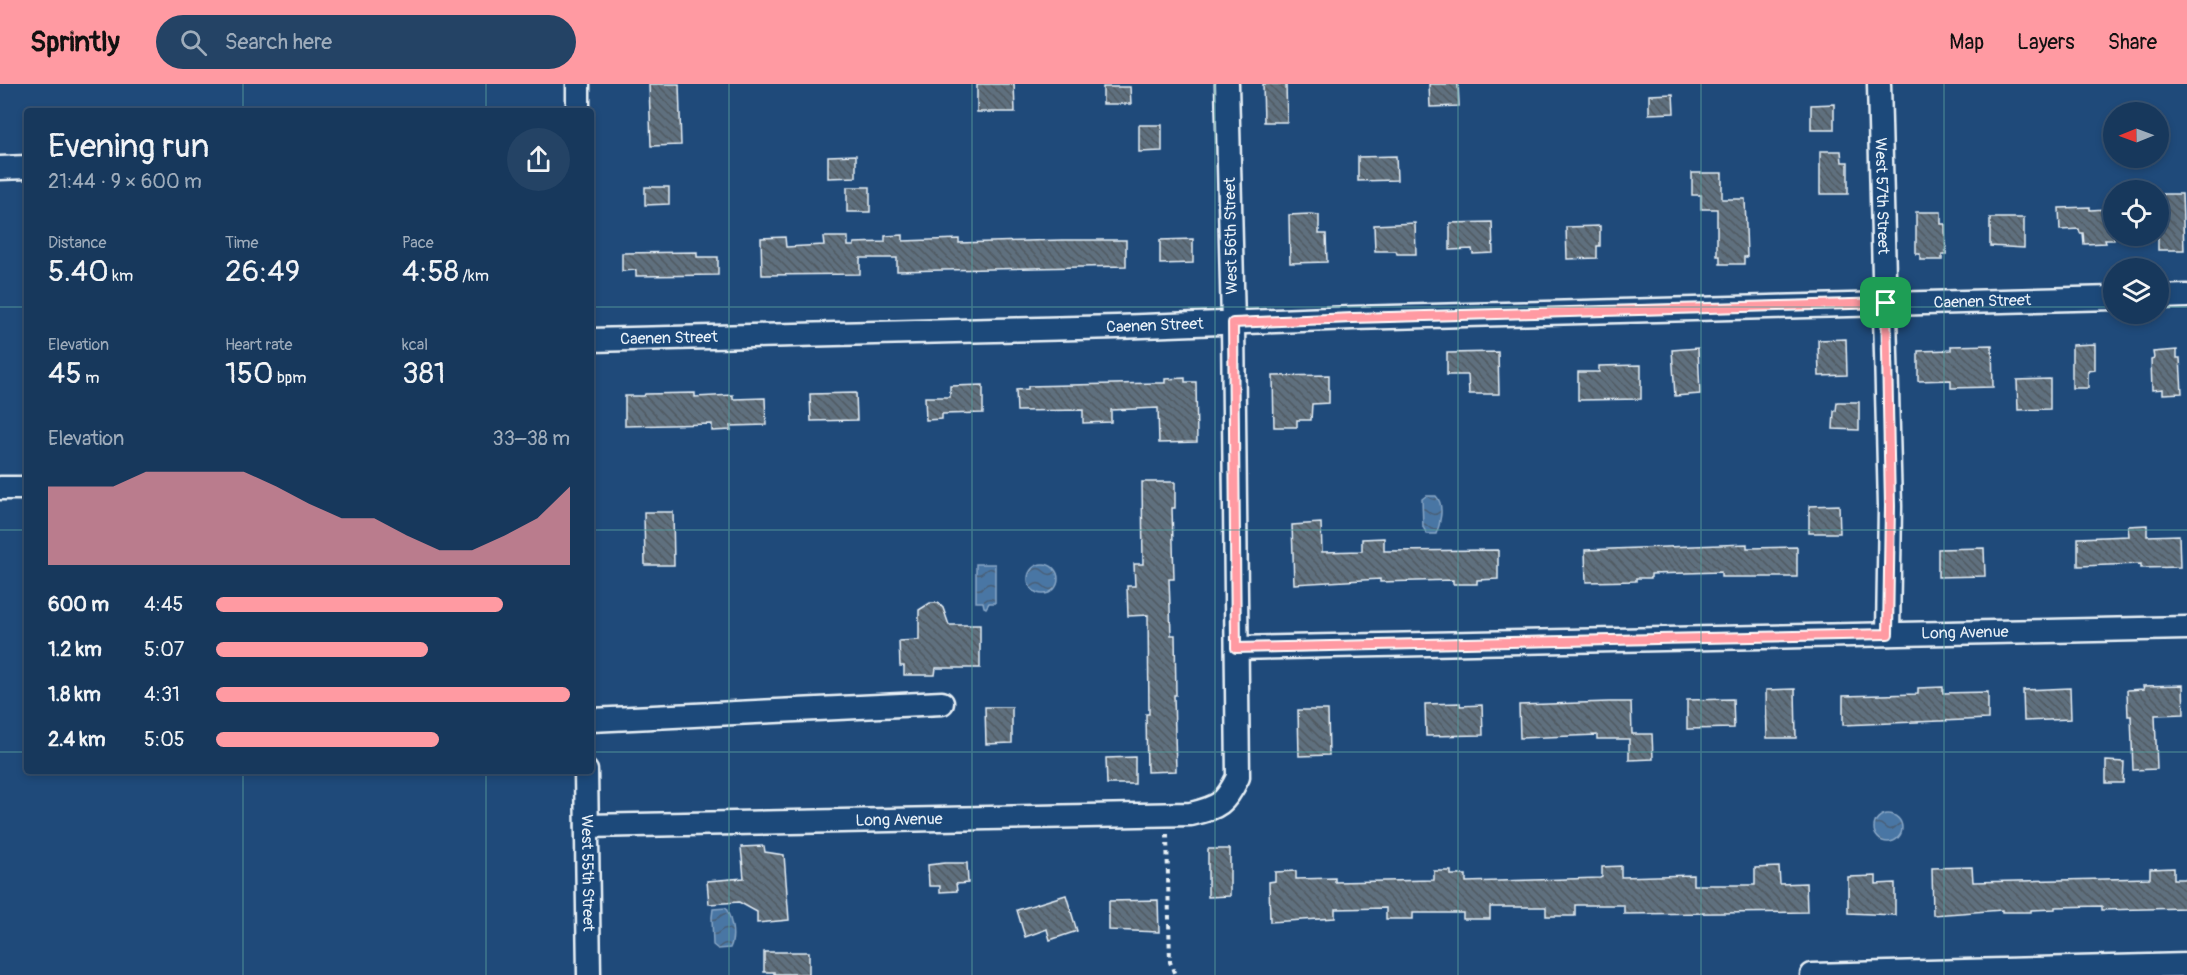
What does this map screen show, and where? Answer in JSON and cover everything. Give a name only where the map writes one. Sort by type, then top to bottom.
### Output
[{"type":"street","points":[[578,84],[578,108]]},
{"type":"street","name":"West 56th Street","points":[[1212,809],[1228,797],[1238,777],[1233,323],[1227,84]]},
{"type":"street","name":"West 57th Street","points":[[1879,84],[1890,506],[1888,634]]},
{"type":"street","points":[[0,168],[24,167]]},
{"type":"street","points":[[2169,297],[2187,296]]},
{"type":"street","name":"Caenen Street","points":[[594,340],[2103,298]]},
{"type":"street","points":[[0,488],[24,488]]},
{"type":"street","name":"Long Avenue","points":[[1236,648],[2187,628]]},
{"type":"street","points":[[594,720],[942,703]]},
{"type":"street","name":"West 55th Street","points":[[586,774],[589,975]]},
{"type":"street","name":"Long Avenue","points":[[587,826],[1191,814],[1212,809]]},
{"type":"street","points":[[1812,975],[2187,965]]},
{"type":"path","points":[[1175,814],[1167,830],[1170,962],[1175,975]]},
{"type":"water","points":[[1426,496],[1436,496],[1439,500],[1441,510],[1436,534],[1427,534],[1423,527],[1422,499]]},
{"type":"water","points":[[976,564],[995,564],[995,603],[989,603],[986,608],[983,602],[976,602]]},
{"type":"water","points":[[1043,564],[1053,569],[1058,579],[1053,589],[1043,594],[1033,589],[1028,579],[1033,569]]},
{"type":"water","points":[[1888,814],[1898,818],[1902,828],[1898,838],[1888,842],[1878,838],[1874,828],[1878,818]]},
{"type":"water","points":[[726,908],[730,917],[733,938],[730,948],[718,949],[713,945],[713,909]]},
{"type":"building","points":[[649,84],[679,84],[681,145],[651,146]]},
{"type":"building","points":[[977,84],[1014,84],[1015,112],[977,112]]},
{"type":"building","points":[[1263,84],[1286,84],[1287,122],[1264,122]]},
{"type":"building","points":[[1429,84],[1458,84],[1459,106],[1430,107]]},
{"type":"building","points":[[1103,87],[1130,87],[1131,104],[1103,104]]},
{"type":"building","points":[[1673,94],[1674,113],[1649,114],[1649,95]]},
{"type":"building","points":[[1834,104],[1834,130],[1811,130],[1811,105]]},
{"type":"building","points":[[1139,125],[1162,125],[1162,151],[1139,152]]},
{"type":"building","points":[[1820,151],[1841,151],[1842,162],[1848,162],[1848,194],[1820,194]]},
{"type":"building","points":[[856,155],[856,177],[828,178],[828,156]]},
{"type":"building","points":[[1396,156],[1397,180],[1358,181],[1358,157]]},
{"type":"building","points":[[1692,173],[1722,173],[1722,199],[1745,199],[1747,257],[1744,257],[1744,264],[1720,264],[1720,256],[1717,256],[1717,209],[1701,209],[1701,195],[1692,195]]},
{"type":"building","points":[[645,187],[669,187],[669,204],[645,205]]},
{"type":"building","points":[[847,187],[870,187],[870,212],[847,212]]},
{"type":"building","points":[[2169,194],[2182,194],[2184,250],[2158,250],[2158,246],[2169,246]]},
{"type":"building","points":[[2090,207],[2090,210],[2103,209],[2103,243],[2084,244],[2083,233],[2080,233],[2079,229],[2060,230],[2059,208]]},
{"type":"building","points":[[1916,212],[1941,212],[1941,224],[1945,224],[1946,254],[1942,254],[1942,260],[1920,260],[1920,254],[1916,254]]},
{"type":"building","points":[[1289,215],[1319,215],[1319,234],[1326,234],[1327,262],[1290,263]]},
{"type":"building","points":[[1990,218],[2024,218],[2024,248],[1990,246]]},
{"type":"building","points":[[1492,222],[1493,253],[1473,254],[1472,249],[1450,250],[1450,223]]},
{"type":"building","points":[[1415,223],[1416,254],[1375,251],[1374,225]]},
{"type":"building","points":[[1600,226],[1600,246],[1597,246],[1597,258],[1567,259],[1566,227]]},
{"type":"building","points":[[903,235],[903,241],[959,239],[959,243],[1126,240],[1126,266],[897,271],[897,258],[860,258],[860,274],[762,275],[761,238],[785,237],[786,247],[824,245],[823,237],[848,237],[848,246],[854,246],[854,243],[885,242],[885,236]]},
{"type":"building","points":[[1193,239],[1193,263],[1160,264],[1160,240]]},
{"type":"building","points":[[697,252],[697,257],[718,257],[718,275],[636,276],[636,270],[622,271],[622,253]]},
{"type":"building","points":[[1846,339],[1847,375],[1819,376],[1818,340]]},
{"type":"building","points":[[2095,344],[2095,370],[2088,371],[2088,388],[2072,388],[2072,345]]},
{"type":"building","points":[[1992,345],[1993,387],[1951,388],[1951,380],[1918,381],[1918,351],[1951,350],[1951,346]]},
{"type":"building","points":[[1698,348],[1700,394],[1675,396],[1672,350]]},
{"type":"building","points":[[2177,350],[2177,358],[2180,358],[2182,393],[2163,394],[2163,389],[2152,390],[2151,359],[2154,358],[2153,352]]},
{"type":"building","points":[[1498,352],[1499,394],[1469,394],[1468,375],[1447,375],[1447,353]]},
{"type":"building","points":[[1641,365],[1641,399],[1578,400],[1578,372],[1599,372],[1599,366]]},
{"type":"building","points":[[1329,375],[1329,403],[1312,404],[1311,420],[1297,420],[1297,427],[1274,427],[1273,376]]},
{"type":"building","points":[[1185,378],[1185,382],[1196,382],[1197,442],[1159,443],[1158,408],[1111,410],[1111,422],[1083,423],[1083,410],[1017,411],[1016,390],[1028,389],[1028,386],[1165,383],[1165,379]]},
{"type":"building","points":[[2050,379],[2050,409],[2018,410],[2017,380]]},
{"type":"building","points":[[983,385],[983,413],[942,414],[942,419],[926,420],[925,397],[950,397],[950,386]]},
{"type":"building","points":[[695,393],[695,397],[733,395],[733,399],[765,398],[766,425],[730,426],[731,430],[712,431],[712,424],[625,426],[625,396]]},
{"type":"building","points":[[856,393],[857,420],[811,421],[810,394]]},
{"type":"building","points":[[1837,402],[1859,402],[1859,430],[1833,429]]},
{"type":"building","points":[[1142,482],[1175,482],[1175,508],[1172,508],[1174,579],[1169,579],[1171,635],[1175,635],[1176,771],[1147,772],[1148,615],[1128,616],[1127,586],[1135,586],[1134,564],[1143,564]]},
{"type":"building","points":[[1839,505],[1840,533],[1809,533],[1809,506]]},
{"type":"building","points":[[644,512],[673,512],[674,565],[645,565]]},
{"type":"building","points":[[1321,523],[1322,552],[1362,551],[1362,539],[1384,538],[1384,551],[1498,550],[1498,579],[1477,580],[1477,584],[1453,584],[1453,580],[1380,582],[1380,579],[1294,584],[1292,525]]},
{"type":"building","points":[[2147,525],[2147,536],[2179,535],[2180,567],[2141,568],[2141,564],[2078,566],[2078,538],[2129,536],[2128,526]]},
{"type":"building","points":[[1747,544],[1747,548],[1797,547],[1797,577],[1721,577],[1721,572],[1651,574],[1651,578],[1636,578],[1636,581],[1586,582],[1585,550]]},
{"type":"building","points":[[1984,548],[1985,576],[1938,577],[1938,549]]},
{"type":"building","points":[[930,603],[938,603],[943,608],[949,625],[980,625],[980,668],[936,668],[935,675],[904,675],[904,666],[900,666],[899,641],[919,640],[919,610]]},
{"type":"building","points":[[2183,685],[2184,714],[2155,715],[2157,769],[2133,770],[2131,716],[2128,716],[2127,690],[2144,689],[2143,686]]},
{"type":"building","points":[[1943,687],[1943,693],[1988,692],[1988,719],[1843,725],[1843,696],[1918,694],[1918,688]]},
{"type":"building","points":[[2070,688],[2071,719],[2024,721],[2023,690]]},
{"type":"building","points":[[1795,689],[1796,738],[1767,738],[1766,690]]},
{"type":"building","points":[[1733,699],[1734,728],[1687,729],[1687,700]]},
{"type":"building","points":[[1631,702],[1632,734],[1652,734],[1653,759],[1629,760],[1629,739],[1597,739],[1597,735],[1520,738],[1519,705]]},
{"type":"building","points":[[1460,703],[1460,706],[1482,705],[1483,735],[1426,736],[1425,704]]},
{"type":"building","points":[[985,707],[1012,707],[1012,743],[986,744]]},
{"type":"building","points":[[1298,710],[1328,710],[1329,755],[1299,756]]},
{"type":"building","points":[[1135,757],[1135,784],[1107,784],[1106,758]]},
{"type":"building","points":[[2106,761],[2124,762],[2123,783],[2106,783]]},
{"type":"building","points":[[764,846],[765,852],[784,855],[789,920],[757,923],[757,912],[739,902],[709,904],[707,881],[744,878],[741,847]]},
{"type":"building","points":[[1208,849],[1230,849],[1230,896],[1208,897]]},
{"type":"building","points":[[967,863],[968,883],[956,884],[957,891],[940,892],[940,886],[929,886],[928,865]]},
{"type":"building","points":[[1621,866],[1621,877],[1693,875],[1693,885],[1755,885],[1755,868],[1779,867],[1780,884],[1806,883],[1807,912],[1624,914],[1624,905],[1575,905],[1575,916],[1546,916],[1546,907],[1490,907],[1490,919],[1463,919],[1463,913],[1413,913],[1413,919],[1386,919],[1386,908],[1335,909],[1335,918],[1270,922],[1269,882],[1275,881],[1275,872],[1296,871],[1296,879],[1335,878],[1335,882],[1434,880],[1434,871],[1451,871],[1451,875],[1466,875],[1466,882],[1600,878],[1602,867]]},
{"type":"building","points":[[1972,867],[1973,882],[2150,878],[2150,869],[2174,868],[2174,879],[2187,879],[2187,908],[2102,910],[2102,906],[2055,907],[2055,909],[2031,910],[2031,912],[2002,912],[2002,910],[1933,915],[1932,868]]},
{"type":"building","points":[[1876,876],[1876,884],[1895,883],[1895,915],[1848,913],[1848,877]]},
{"type":"building","points":[[1066,895],[1077,931],[1050,940],[1047,929],[1025,937],[1017,910]]},
{"type":"building","points":[[1158,900],[1159,932],[1109,930],[1109,901]]},
{"type":"building","points":[[764,952],[809,952],[809,974],[764,972]]},
{"type":"route","points":[[1886,303],[1890,506],[1888,634],[1236,648],[1233,323],[1886,303]]}]
